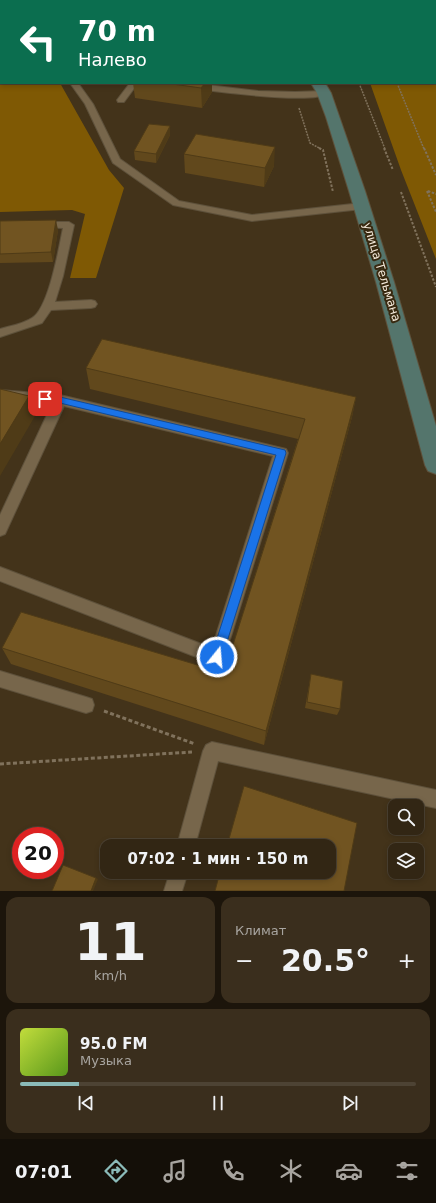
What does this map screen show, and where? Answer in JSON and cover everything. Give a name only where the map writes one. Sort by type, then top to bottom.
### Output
[{"type":"main road","name":"улица Тельмана","points":[[321,88],[334,117],[362,206],[385,282],[436,465]]},
{"type":"lane","points":[[75,84],[89,104],[116,161],[176,203],[252,218],[362,206]]},
{"type":"lane","points":[[120,100],[133,84]]},
{"type":"lane","points":[[180,84],[258,94],[295,95],[321,88]]},
{"type":"lane","points":[[0,333],[38,320],[48,306],[61,262],[69,224],[31,225]]},
{"type":"lane","points":[[48,306],[90,304]]},
{"type":"lane","points":[[0,395],[60,400],[281,453],[217,657],[0,574]]},
{"type":"lane","points":[[0,530],[60,400]]},
{"type":"lane","points":[[0,679],[86,705]]},
{"type":"lane","points":[[188,839],[212,751],[436,799]]},
{"type":"lane","points":[[173,891],[176,879]]},
{"type":"path","points":[[360,84],[393,170]]},
{"type":"path","points":[[397,84],[436,175]]},
{"type":"path","points":[[295,95],[310,143],[323,150],[333,192]]},
{"type":"path","points":[[436,194],[427,191],[436,212]]},
{"type":"path","points":[[401,192],[436,287]]},
{"type":"path","points":[[86,705],[212,751]]},
{"type":"path","points":[[0,764],[212,751]]},
{"type":"shaded area","points":[[0,84],[61,84],[109,170],[124,188],[96,278],[70,278],[85,214],[72,210],[0,212]]},
{"type":"shaded area","points":[[370,84],[436,84],[436,259],[401,170]]},
{"type":"building","points":[[172,84],[204,84],[201,88]]},
{"type":"building","points":[[149,124],[170,126],[156,154],[134,151]]},
{"type":"building","points":[[196,134],[275,147],[265,168],[184,154]]},
{"type":"building","points":[[56,220],[51,252],[0,254],[0,221]]},
{"type":"building","points":[[102,339],[356,397],[266,731],[2,648],[21,612],[224,673],[305,419],[86,368]]},
{"type":"building","points":[[0,389],[29,396],[0,444]]},
{"type":"building","points":[[311,674],[343,681],[340,709],[307,702]]},
{"type":"building","points":[[244,786],[357,823],[344,891],[215,891],[218,879],[336,879],[336,839],[229,839]]},
{"type":"building","points":[[64,865],[96,878],[91,891],[52,891],[57,879],[64,879]]},
{"type":"route","points":[[45,399],[60,400],[281,453],[217,657]]}]
